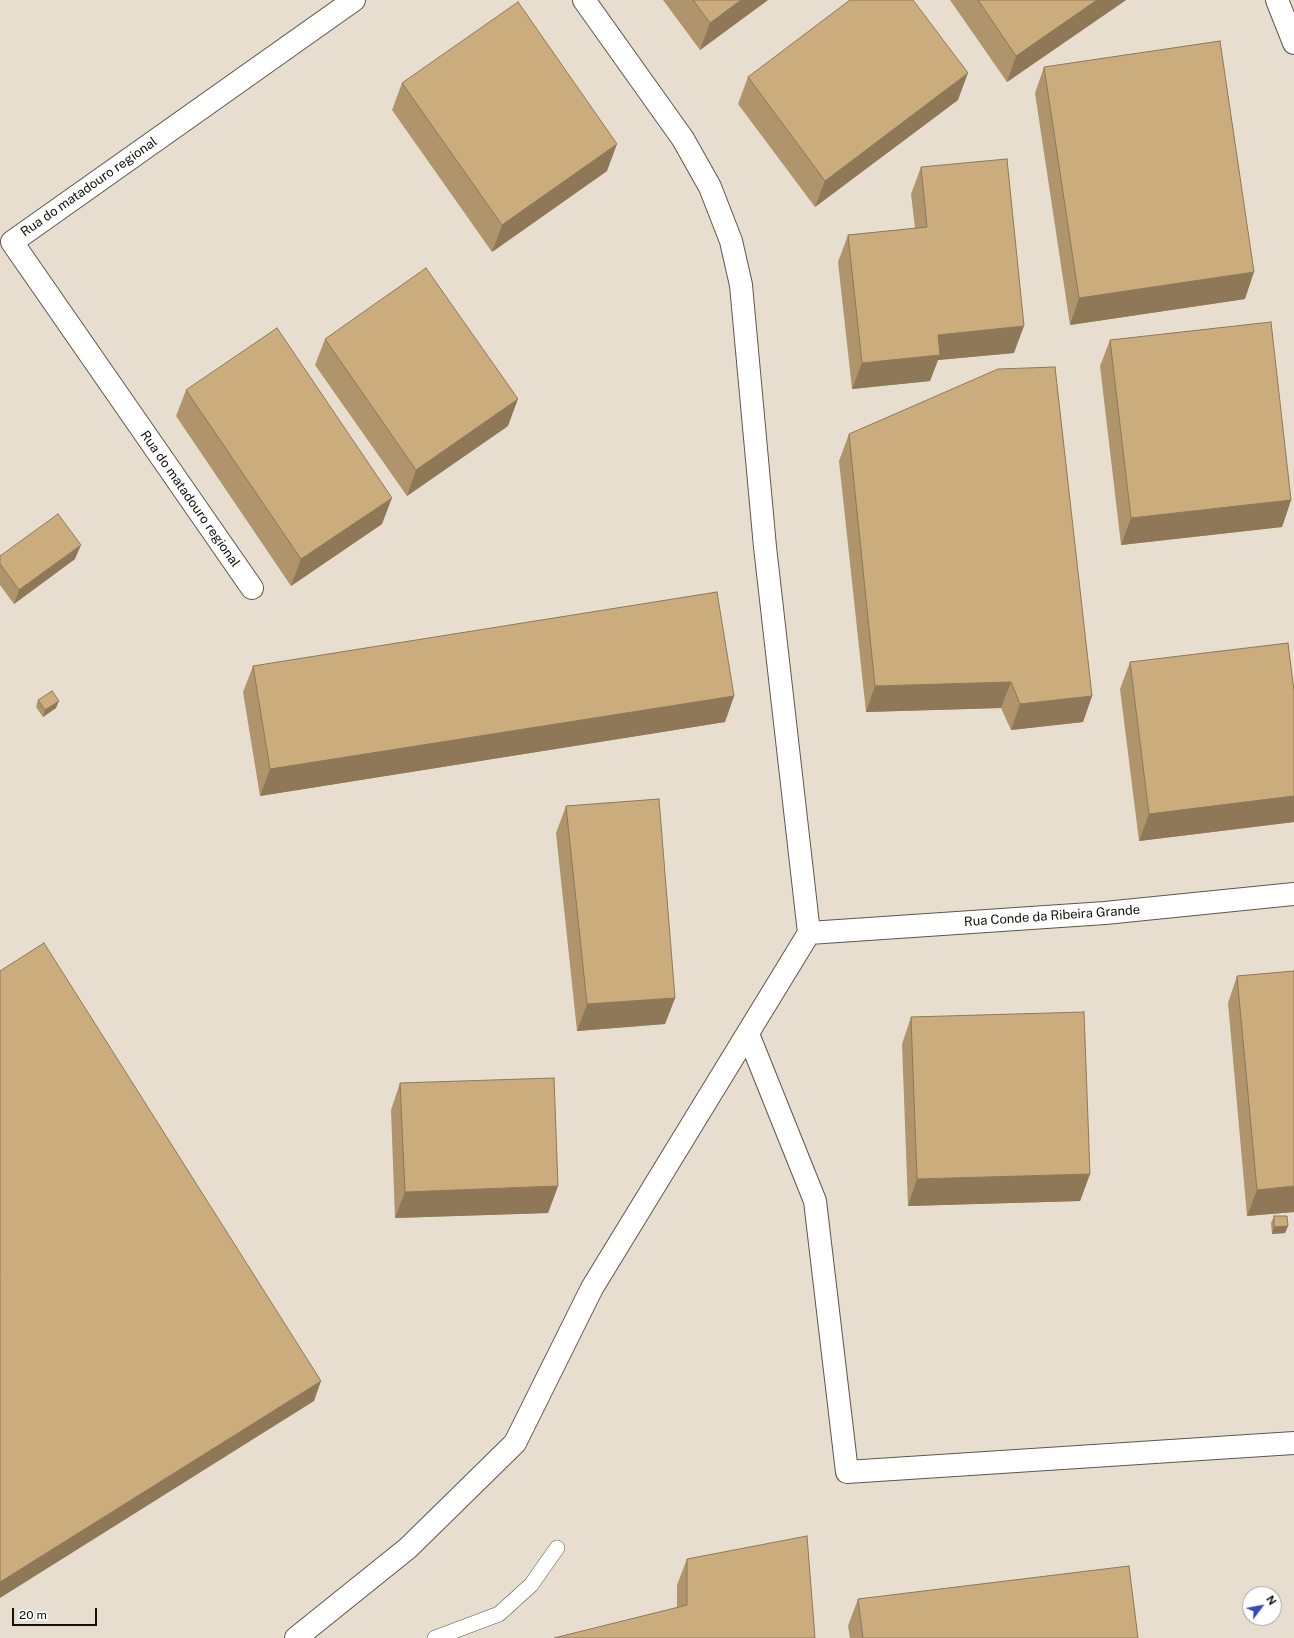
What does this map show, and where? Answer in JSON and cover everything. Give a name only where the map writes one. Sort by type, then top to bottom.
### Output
[{"type":"street","name":"Rua do matadouro regional","points":[[252,588],[12,242],[354,0]]},
{"type":"street","points":[[296,1638],[408,1548],[515,1443],[592,1288],[809,933],[765,547],[741,285],[731,241],[710,186],[683,139],[584,0]]},
{"type":"street","points":[[1277,0],[1294,43]]},
{"type":"street","name":"Rua Conde da Ribeira Grande","points":[[809,933],[1105,913],[1294,894]]},
{"type":"street","points":[[748,1034],[815,1201],[847,1472],[1294,1443]]},
{"type":"lane","points":[[435,1638],[499,1614],[531,1585],[556,1548]]},
{"type":"building","points":[[693,0],[741,0],[710,23]]},
{"type":"building","points":[[850,0],[913,0],[968,73],[825,181],[748,77]]},
{"type":"building","points":[[978,0],[1097,0],[1016,56]]},
{"type":"building","points":[[518,2],[617,144],[502,225],[402,83]]},
{"type":"building","points":[[1220,41],[1254,272],[1079,298],[1044,67]]},
{"type":"building","points":[[1007,159],[1024,326],[938,335],[940,355],[862,363],[848,235],[927,227],[921,167]]},
{"type":"building","points":[[426,268],[518,399],[416,470],[325,339]]},
{"type":"building","points":[[1271,322],[1291,500],[1131,518],[1110,340]]},
{"type":"building","points":[[277,328],[392,498],[301,559],[186,390]]},
{"type":"building","points":[[1055,367],[1092,696],[1020,704],[1011,682],[875,686],[849,434],[998,369]]},
{"type":"building","points":[[58,514],[81,545],[19,590],[0,564],[0,556]]},
{"type":"building","points":[[717,592],[734,696],[270,769],[253,666]]},
{"type":"building","points":[[1288,643],[1294,691],[1294,796],[1149,814],[1130,662]]},
{"type":"building","points":[[52,691],[59,701],[45,710],[38,700]]},
{"type":"building","points":[[659,799],[675,998],[587,1004],[566,806]]},
{"type":"building","points":[[44,943],[321,1381],[0,1582],[0,971]]},
{"type":"building","points":[[1294,971],[1294,1186],[1257,1190],[1237,976]]},
{"type":"building","points":[[1084,1012],[1090,1174],[917,1179],[911,1017]]},
{"type":"building","points":[[554,1078],[558,1186],[405,1192],[400,1083]]},
{"type":"building","points":[[1274,1216],[1287,1216],[1288,1226],[1274,1227]]},
{"type":"building","points":[[807,1536],[815,1638],[554,1638],[687,1605],[687,1559]]},
{"type":"building","points":[[1129,1566],[1138,1638],[863,1638],[858,1599]]}]
